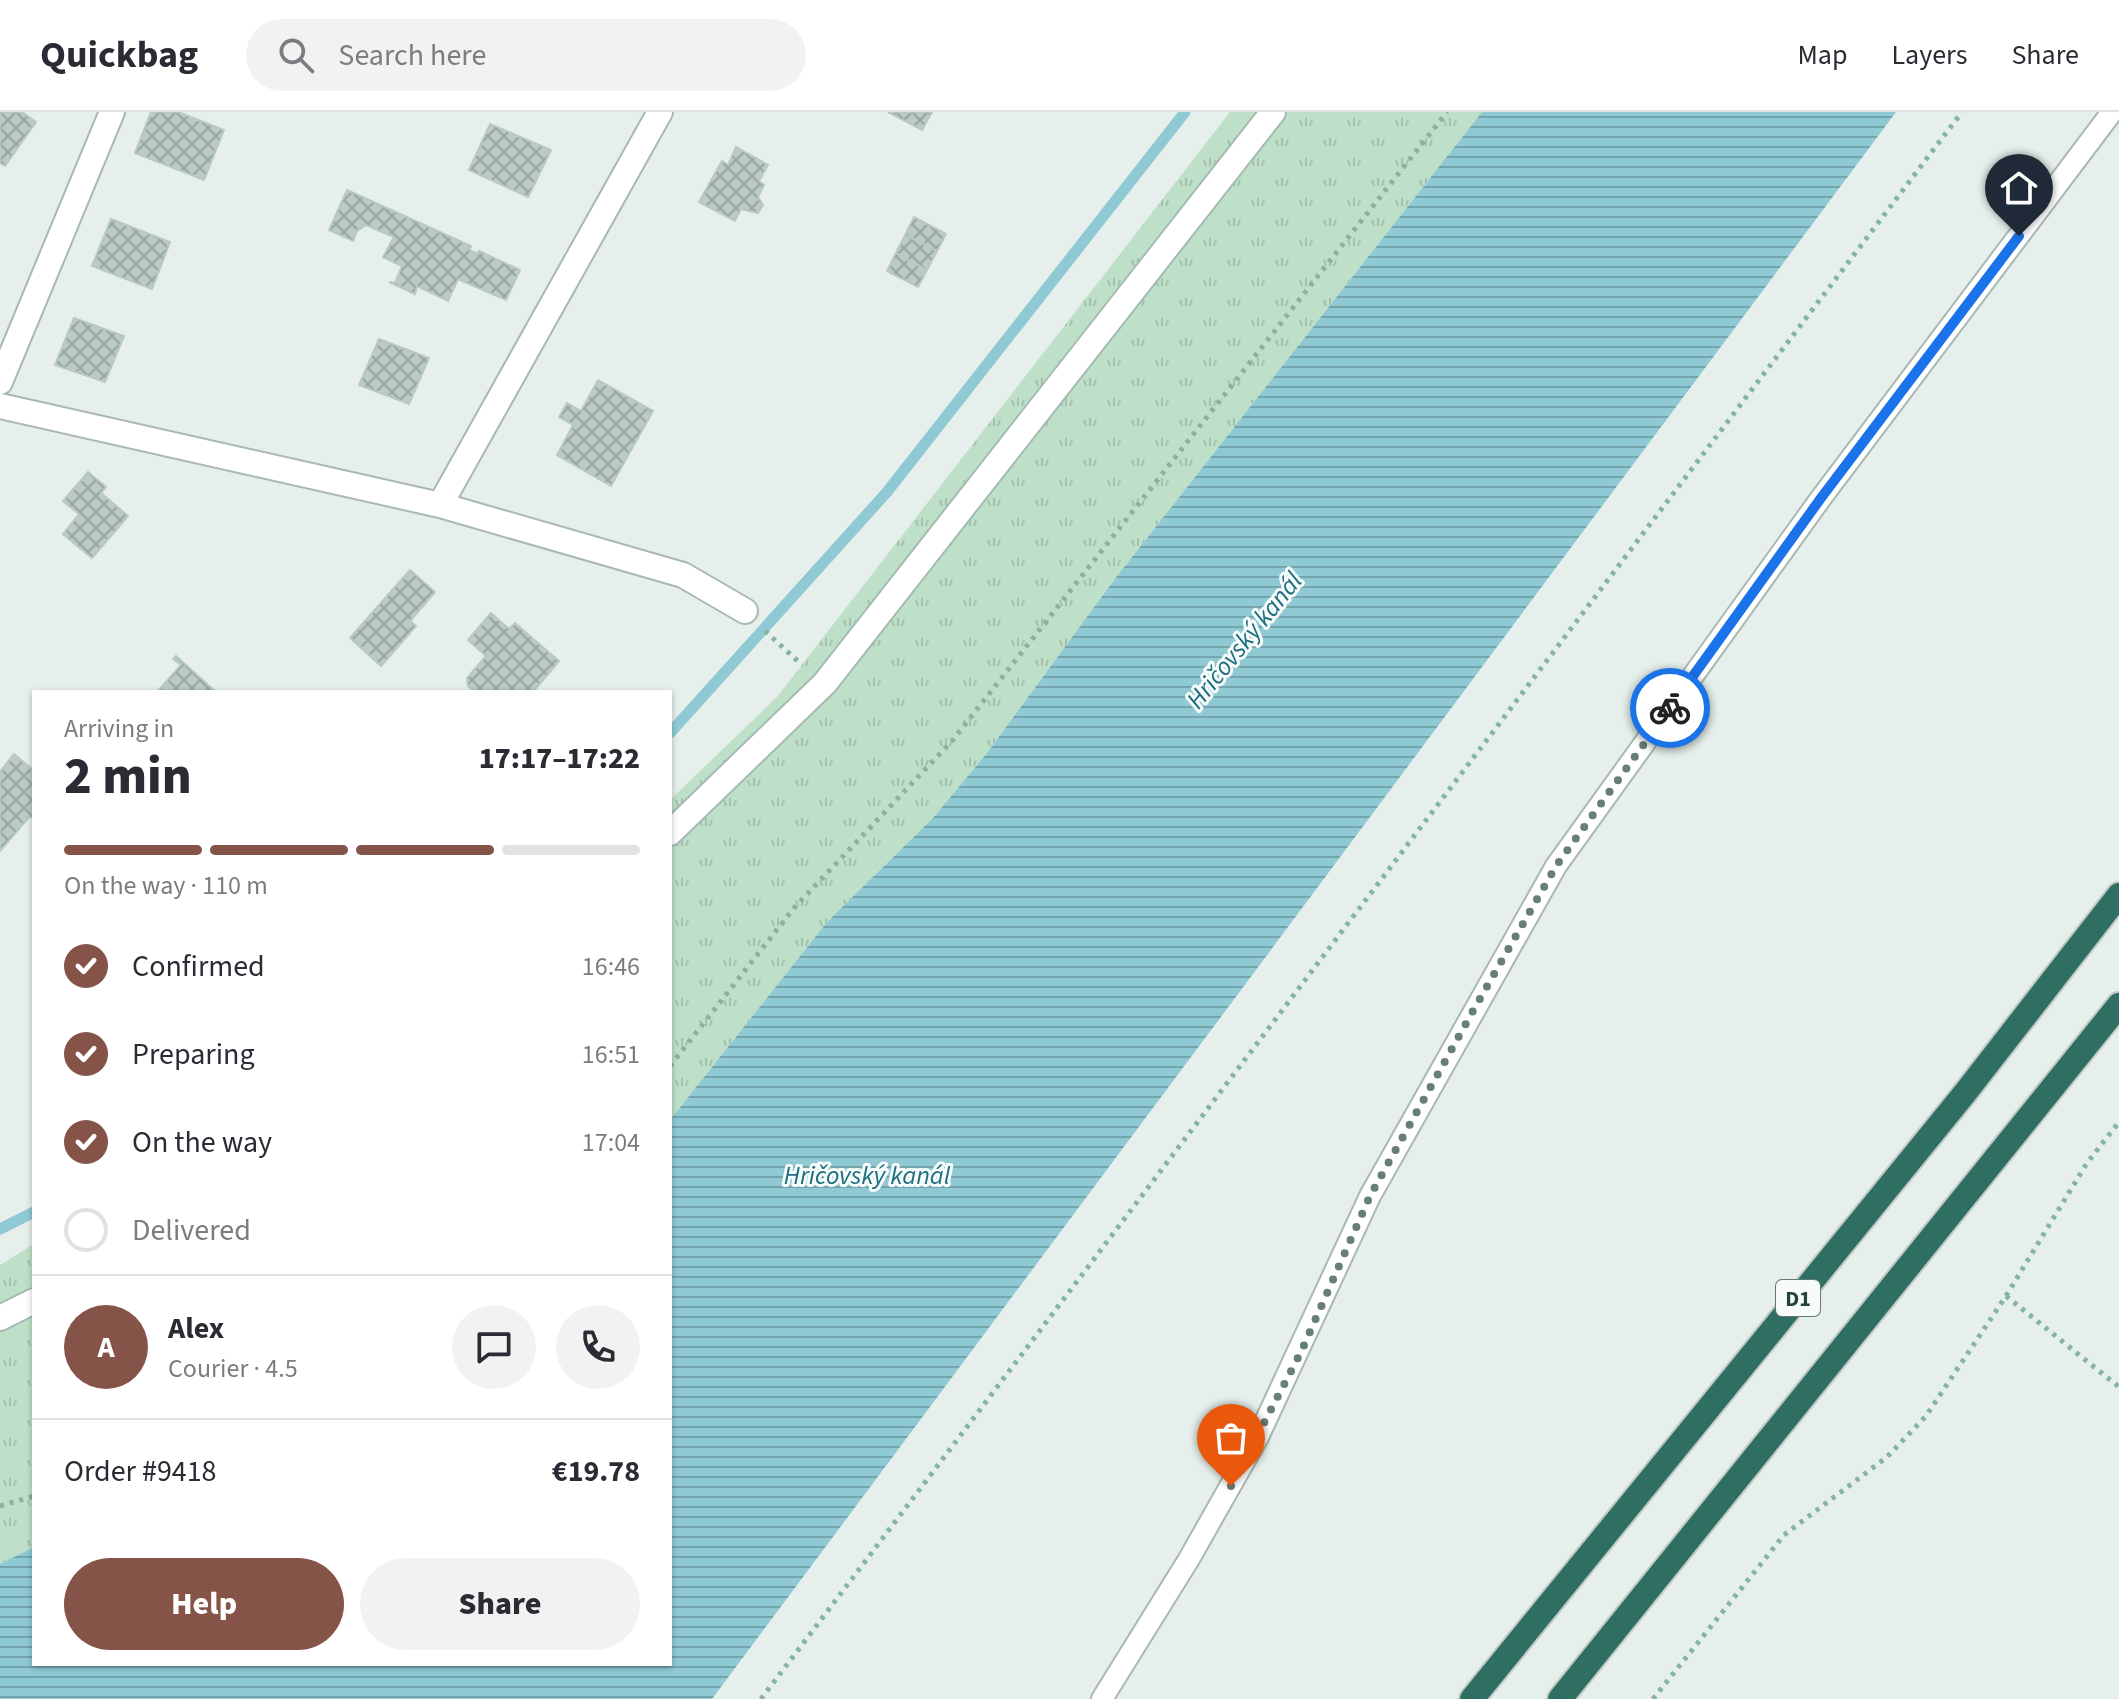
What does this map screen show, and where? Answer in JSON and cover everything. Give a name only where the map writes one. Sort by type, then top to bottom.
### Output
[{"type":"highway","name":"D1","points":[[1472,1699],[1965,1093],[2119,895]]},
{"type":"highway","points":[[1560,1699],[2119,1005]]},
{"type":"street","points":[[0,382],[112,112]]},
{"type":"street","points":[[440,505],[660,112]]},
{"type":"street","points":[[672,831],[825,683],[1273,112]]},
{"type":"street","points":[[0,406],[440,505],[683,575],[745,611]]},
{"type":"street","points":[[0,1318],[32,1302]]},
{"type":"lane","points":[[1102,1699],[1189,1559],[1258,1437],[1370,1196],[1556,866],[1821,498],[2112,112]]},
{"type":"path","points":[[672,1063],[794,908],[952,741],[1447,112]]},
{"type":"path","points":[[761,1699],[1962,112]]},
{"type":"path","points":[[1653,1699],[1784,1535],[1887,1457],[1926,1416],[2006,1296],[2087,1163],[2119,1122]]},
{"type":"path","points":[[2006,1296],[2119,1387]]},
{"type":"path","points":[[0,1506],[32,1497]]},
{"type":"green space","points":[[1230,112],[1482,112],[1114,580],[987,753],[933,818],[827,922],[672,1117],[672,798],[777,697]]},
{"type":"green space","points":[[32,1245],[32,1548],[0,1564],[0,1265]]},
{"type":"water","name":"Hričovský kanál","points":[[1482,112],[1896,112],[712,1699],[0,1699],[0,1564],[32,1548],[32,1666],[672,1666],[672,1117],[827,922],[933,818],[987,753],[1114,580]]},
{"type":"building","points":[[0,112],[22,112],[36,122],[5,166],[0,163]]},
{"type":"building","points":[[151,112],[178,112],[224,130],[204,180],[135,153]]},
{"type":"building","points":[[888,112],[932,112],[922,130]]},
{"type":"building","points":[[490,124],[551,150],[528,197],[469,170]]},
{"type":"building","points":[[736,147],[768,165],[759,181],[764,185],[758,197],[763,205],[758,213],[741,209],[735,221],[699,202],[722,161],[728,165]]},
{"type":"building","points":[[347,190],[471,246],[469,250],[478,254],[479,251],[520,270],[506,300],[458,279],[448,301],[417,286],[415,294],[389,282],[395,283],[402,266],[383,257],[394,237],[366,225],[357,231],[353,241],[329,230]]},
{"type":"building","points":[[914,217],[946,234],[937,251],[905,235]]},
{"type":"building","points":[[111,219],[170,242],[152,289],[92,266]]},
{"type":"building","points":[[905,235],[937,251],[927,270],[896,253]]},
{"type":"building","points":[[896,253],[927,270],[918,287],[887,271]]},
{"type":"building","points":[[74,318],[124,336],[105,382],[55,365]]},
{"type":"building","points":[[379,339],[429,358],[409,404],[359,385]]},
{"type":"building","points":[[598,380],[653,411],[611,486],[557,455],[573,425],[559,417],[567,403],[581,411]]},
{"type":"building","points":[[88,472],[106,487],[101,493],[128,516],[92,558],[63,534],[79,514],[63,501]]},
{"type":"building","points":[[410,570],[435,592],[410,621],[416,626],[381,666],[350,638]]},
{"type":"building","points":[[491,613],[509,629],[515,623],[559,661],[535,690],[473,690],[468,686],[467,678],[486,656],[468,640]]},
{"type":"building","points":[[176,656],[214,690],[159,690],[181,665],[173,659]]},
{"type":"building","points":[[14,754],[32,769],[32,818],[30,816],[0,851],[0,772]]},
{"type":"waterway","points":[[672,731],[887,492],[1185,112]]},
{"type":"waterway","points":[[0,1229],[32,1213]]},
{"type":"way so far","points":[[1231,1486],[1301,1352],[1333,1273],[1370,1196],[1473,1011],[1556,866],[1670,708]]},
{"type":"route","points":[[1670,708],[1821,498],[2019,236]]}]
